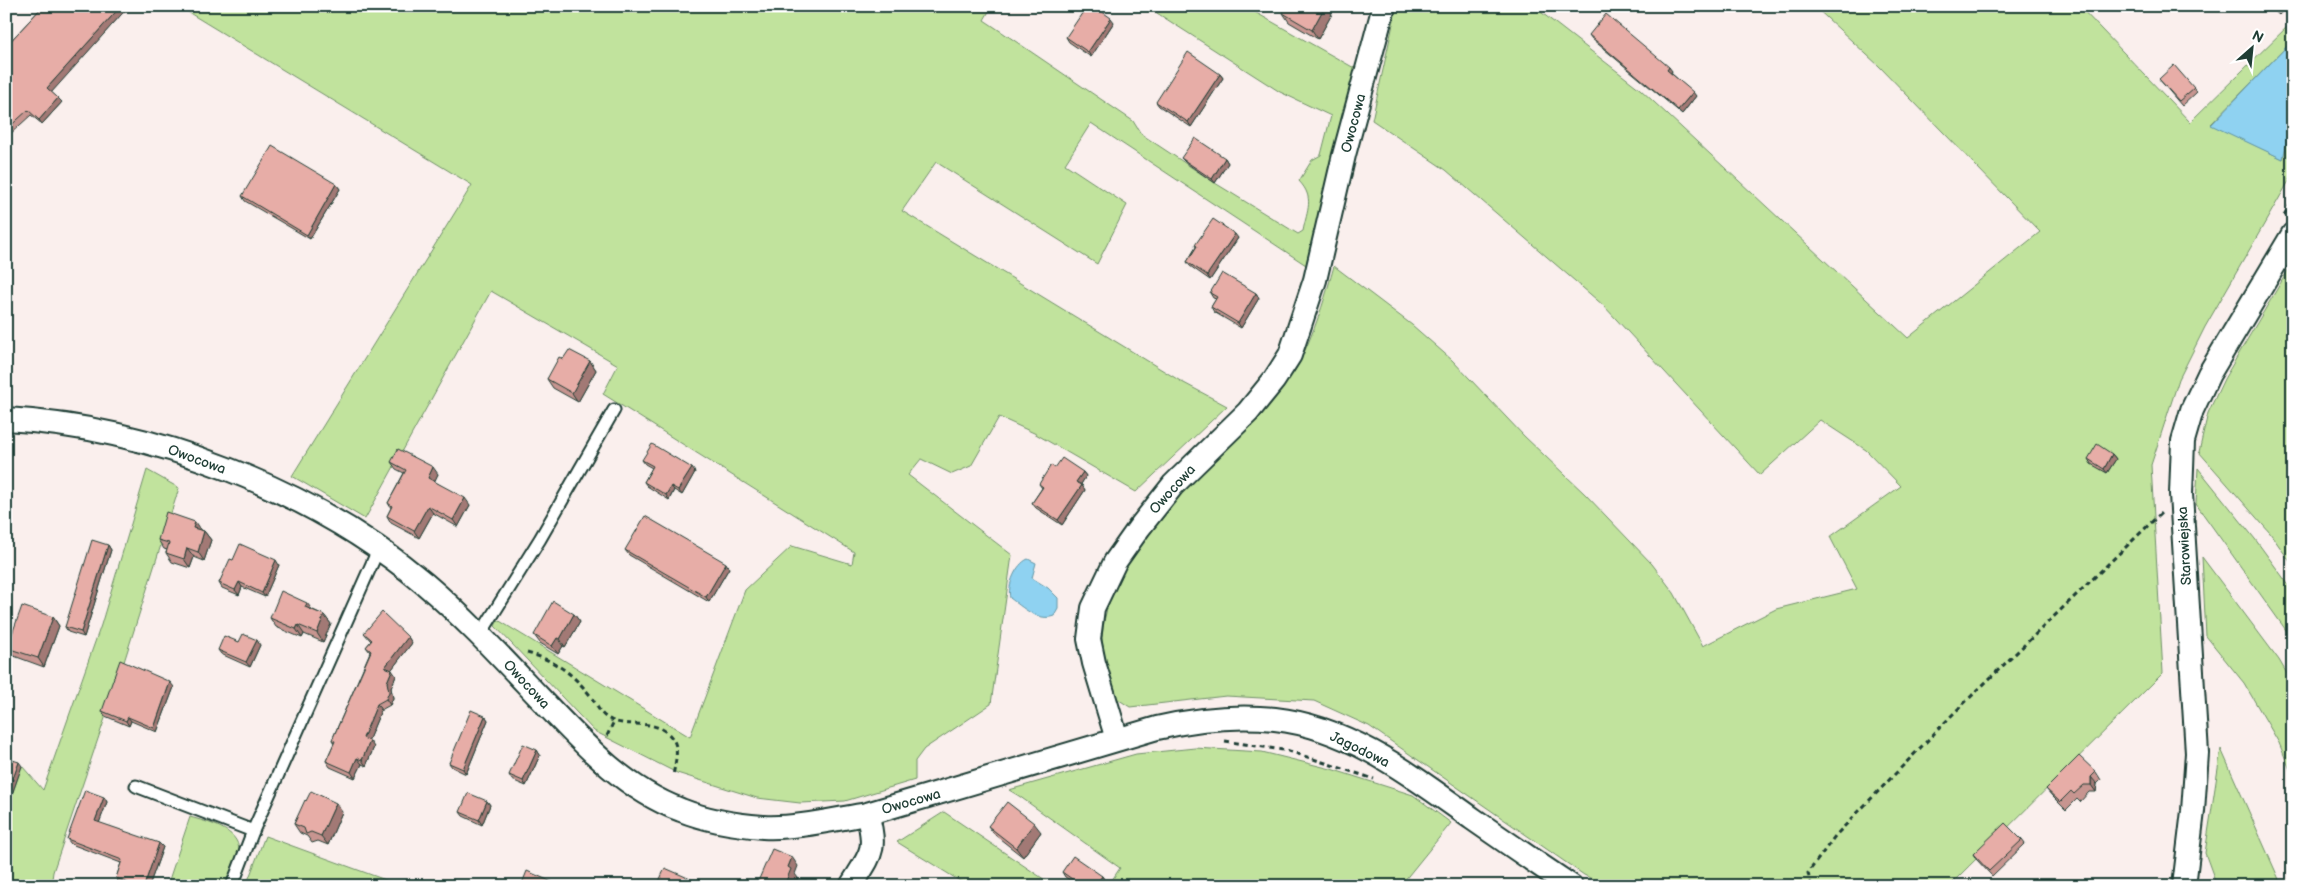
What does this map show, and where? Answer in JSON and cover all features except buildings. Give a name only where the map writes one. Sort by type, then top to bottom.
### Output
[{"type":"street","name":"Owocowa","points":[[6,419],[58,424],[111,433],[166,447],[226,469],[295,500],[339,524],[424,584],[480,635],[591,752],[616,774],[681,810],[717,820],[766,827],[817,822],[867,814],[1117,739],[1094,663],[1089,638],[1093,608],[1115,562],[1139,528],[1173,485],[1248,412],[1274,380],[1290,355],[1315,280],[1344,155],[1384,6]]},
{"type":"street","name":"Starowiejska","points":[[2184,886],[2193,812],[2196,753],[2181,494],[2183,441],[2192,410],[2209,374],[2293,234]]},
{"type":"street","name":"Jagodowa","points":[[1117,739],[1191,720],[1241,717],[1276,719],[1338,736],[1376,754],[1571,886]]},
{"type":"street","points":[[851,886],[873,847],[872,831],[867,814]]},
{"type":"lane","points":[[480,635],[540,539],[614,410]]},
{"type":"lane","points":[[232,886],[253,831],[378,550]]},
{"type":"lane","points":[[136,786],[253,831]]},
{"type":"path","points":[[1811,886],[1808,873],[1835,836],[1955,712],[2181,494]]},
{"type":"path","points":[[521,653],[558,664],[590,695],[604,716],[614,721],[639,722],[653,726],[668,735],[676,747],[673,775]]},
{"type":"path","points":[[610,732],[614,721]]},
{"type":"path","points":[[1218,741],[1234,741],[1289,751],[1380,781]]},
{"type":"green space","points":[[178,6],[992,6],[984,20],[1133,121],[1141,134],[1215,183],[1298,234],[1303,231],[1308,210],[1307,193],[1299,181],[1312,160],[1321,155],[1331,116],[1280,92],[1146,6],[1244,6],[1356,69],[1306,265],[1091,123],[1065,164],[1127,205],[1097,264],[936,162],[902,211],[1182,382],[1227,406],[1136,492],[1034,433],[999,417],[971,466],[952,474],[921,459],[908,475],[1012,555],[991,704],[924,749],[915,761],[915,780],[845,801],[800,803],[757,798],[677,773],[594,731],[495,626],[498,620],[690,737],[745,590],[792,546],[852,564],[854,552],[603,394],[618,365],[491,291],[365,519],[292,476],[472,185]]},
{"type":"green space","points":[[1397,6],[1533,6],[1640,89],[1908,338],[2040,232],[1879,66],[1814,6],[2079,6],[2190,122],[2293,21],[2293,40],[2211,124],[2283,159],[2293,114],[2293,174],[2205,327],[2179,379],[2151,465],[2163,673],[1949,886],[1606,886],[1584,875],[1369,726],[1314,701],[1226,696],[1130,707],[1116,698],[1102,647],[1107,609],[1123,571],[1146,535],[1176,499],[1294,372],[1314,328],[1334,266],[1412,325],[1452,360],[1524,436],[1585,494],[1652,564],[1674,593],[1703,646],[1776,609],[1857,589],[1830,537],[1901,486],[1866,450],[1820,420],[1760,475],[1604,306],[1446,170],[1372,120]]},
{"type":"green space","points":[[2293,262],[2293,566],[2270,533],[2199,452],[2208,413],[2224,379]]},
{"type":"green space","points":[[2198,468],[2255,539],[2293,591],[2293,640],[2196,504]]},
{"type":"green space","points":[[147,470],[179,488],[123,665],[53,872],[51,886],[6,886],[6,812],[22,766],[43,790],[101,625]]},
{"type":"green space","points":[[2202,557],[2279,660],[2293,684],[2293,777],[2279,743],[2244,683],[2206,636]]},
{"type":"green space","points":[[1195,748],[1262,752],[1331,769],[1413,795],[1451,823],[1400,886],[1108,886],[1120,868],[1009,790],[1136,754]]},
{"type":"green space","points":[[2221,749],[2281,886],[2217,886],[2205,853]]},
{"type":"green space","points":[[944,812],[1054,886],[968,886],[897,842]]},
{"type":"green space","points":[[190,817],[221,828],[234,837],[238,843],[238,860],[227,886],[167,886]]},
{"type":"green space","points":[[265,836],[402,886],[246,886]]},
{"type":"water","points":[[2293,40],[2293,114],[2283,159],[2211,125]]},
{"type":"water","points":[[1028,559],[1036,563],[1032,578],[1048,588],[1058,598],[1058,609],[1054,616],[1042,617],[1036,615],[1010,598],[1009,593],[1013,576],[1016,570]]}]
